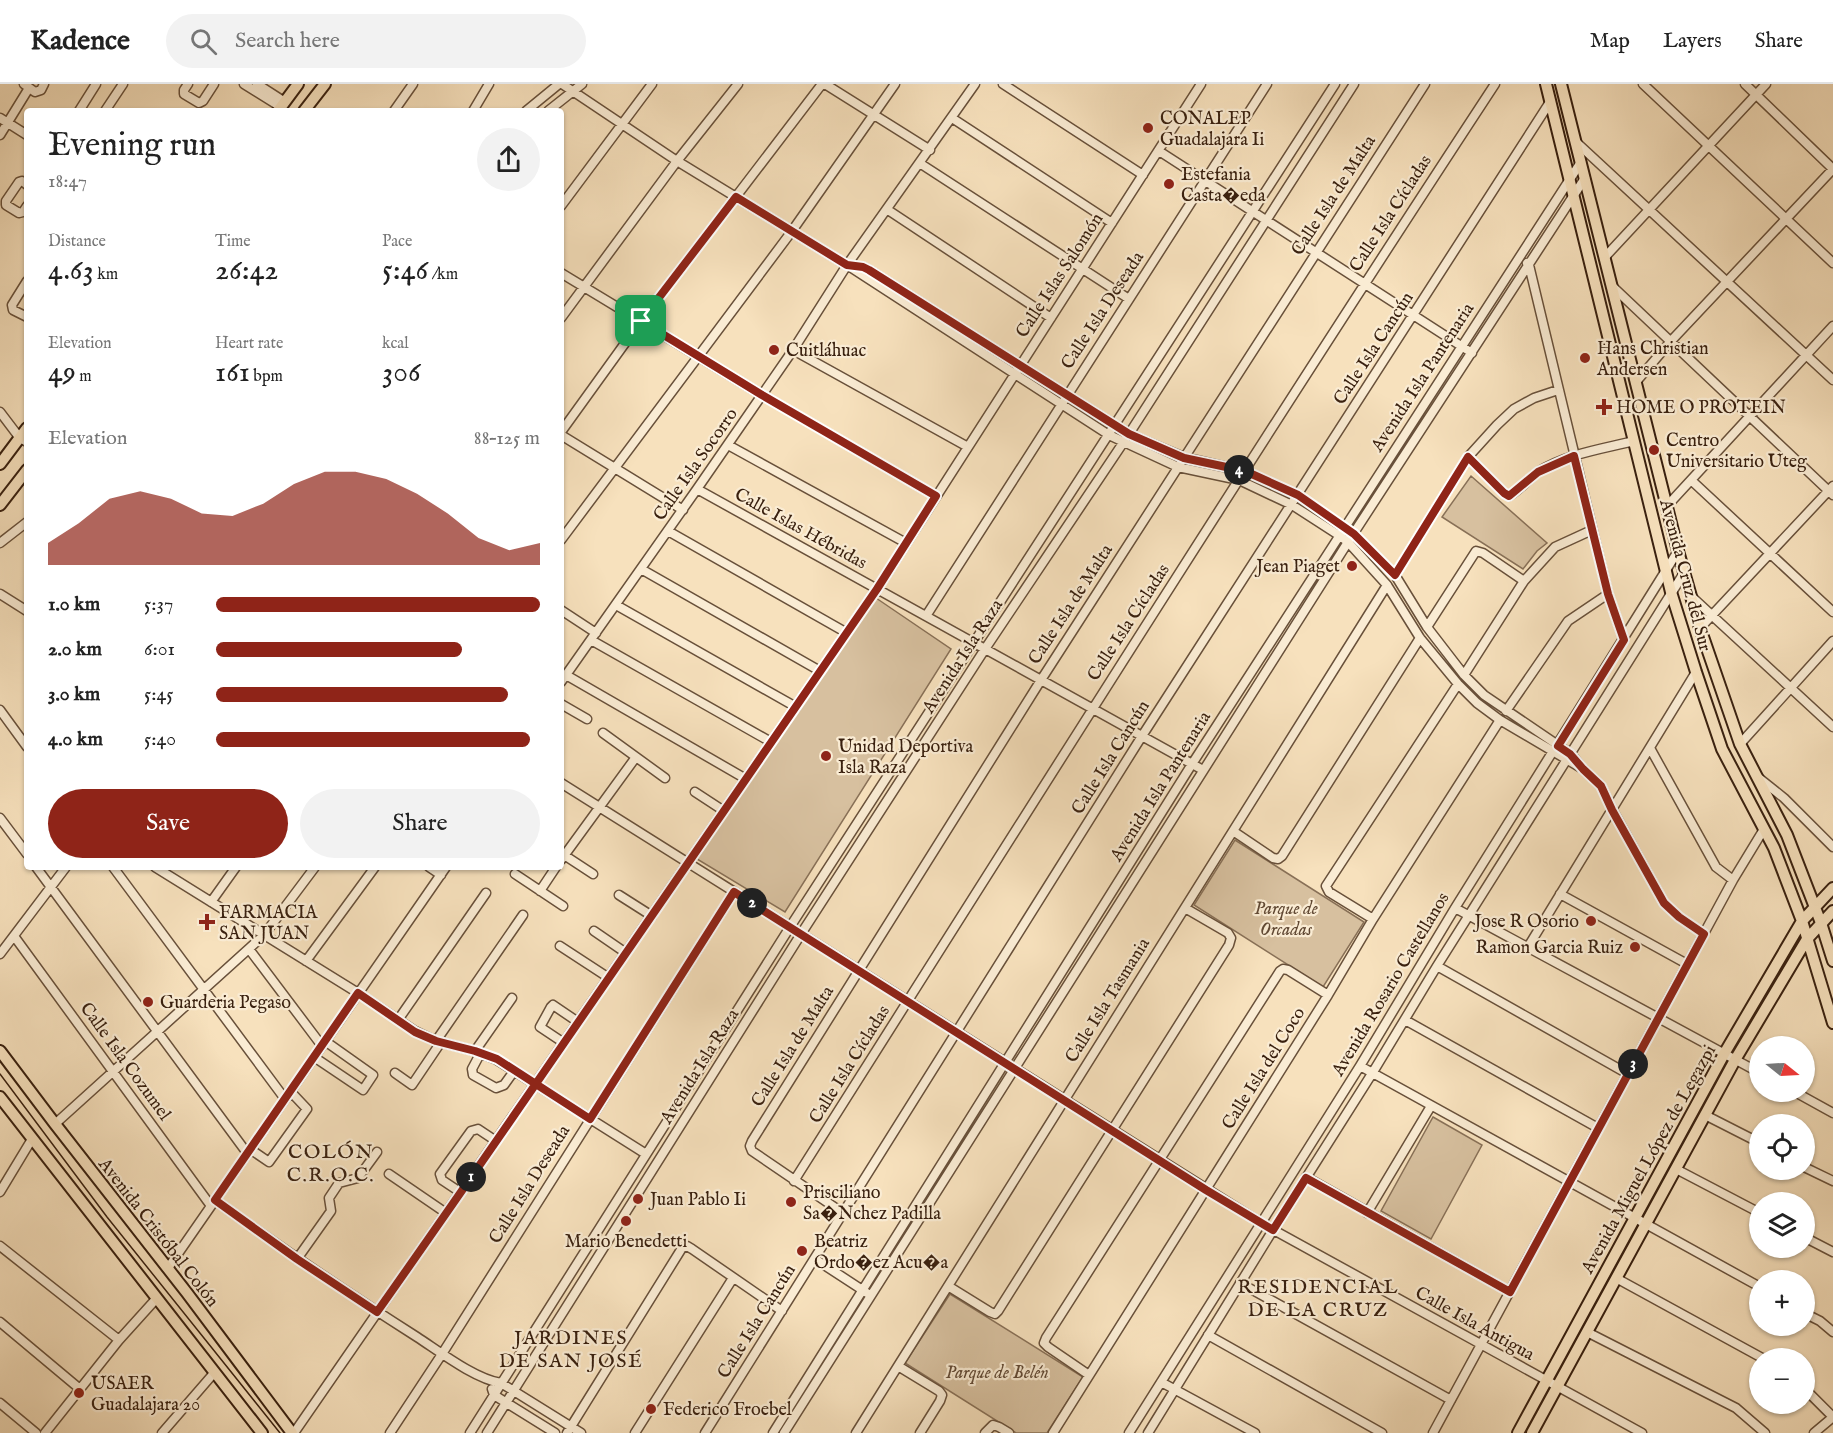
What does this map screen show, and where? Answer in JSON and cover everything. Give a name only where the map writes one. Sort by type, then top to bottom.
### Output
[{"type":"main road","points":[[281,107],[298,84]]},
{"type":"main road","points":[[306,108],[325,84]]},
{"type":"main road","name":"Avenida Cruz del Sur","points":[[1545,84],[1671,592],[1722,749],[1774,848],[1802,921],[1833,1023]]},
{"type":"main road","name":"Avenida Cruz del Sur","points":[[1561,84],[1678,551],[1700,628],[1740,744],[1787,835],[1833,961]]},
{"type":"main road","points":[[0,464],[23,440]]},
{"type":"main road","points":[[0,505],[24,474]]},
{"type":"main road","name":"Avenida Miguel López de Legazpi","points":[[1518,1433],[1724,1054],[1802,921],[1833,888]]},
{"type":"main road","name":"Avenida Miguel López de Legazpi","points":[[1532,1433],[1735,1060],[1807,939],[1833,911]]},
{"type":"main road","name":"Avenida Cristóbal Colón","points":[[0,1051],[293,1433]]},
{"type":"main road","points":[[0,1097],[262,1433]]},
{"type":"street","points":[[0,135],[4,120],[27,86],[35,92],[41,90],[44,84]]},
{"type":"street","points":[[81,108],[96,84]]},
{"type":"street","points":[[107,108],[123,84]]},
{"type":"street","points":[[188,84],[184,94],[199,103],[203,102],[214,84]]},
{"type":"street","points":[[244,84],[281,107]]},
{"type":"street","points":[[257,84],[281,107]]},
{"type":"street","points":[[396,108],[413,84]]},
{"type":"street","points":[[475,108],[489,84]]},
{"type":"street","points":[[530,108],[561,84],[677,161],[847,265],[1014,375],[1123,443],[1178,467],[1239,480],[1292,504],[1342,532],[1354,534],[1395,575],[1427,627],[1464,675],[1484,695],[1556,749]]},
{"type":"street","points":[[552,108],[582,84]]},
{"type":"street","points":[[564,202],[652,84]]},
{"type":"street","points":[[564,314],[677,161],[738,84]]},
{"type":"street","points":[[564,429],[641,321],[824,84],[930,150]]},
{"type":"street","points":[[564,536],[792,231],[895,84]]},
{"type":"street","name":"Calle Isla Socorro","points":[[564,678],[698,489],[793,350],[847,265],[921,164],[975,84]]},
{"type":"street","points":[[1003,84],[1143,175]]},
{"type":"street","name":"Calle Islas Salomón","points":[[293,1433],[877,589],[1201,84]]},
{"type":"street","name":"Calle Isla Deseada","points":[[926,616],[1267,84]]},
{"type":"street","name":"Avenida Isla Raza","points":[[470,1433],[790,927],[1335,84]]},
{"type":"street","name":"Avenida Isla Raza","points":[[487,1433],[801,934],[1129,434],[1354,84]]},
{"type":"street","name":"Calle Isla de Malta","points":[[794,1181],[752,1151],[750,1146],[1041,680],[1425,84]]},
{"type":"street","name":"Calle Isla Cícladas","points":[[794,1181],[1092,708],[1364,283],[1495,84]]},
{"type":"street","points":[[1643,84],[1833,262]]},
{"type":"street","points":[[1636,382],[1671,341],[1833,169],[1745,84]]},
{"type":"street","points":[[1605,257],[1766,84]]},
{"type":"street","name":"Calle Isla Cancún","points":[[705,1433],[1142,736],[1550,102]]},
{"type":"street","points":[[952,118],[1112,224]]},
{"type":"street","points":[[4,120],[24,133]]},
{"type":"street","points":[[1576,141],[1833,380]]},
{"type":"street","points":[[1159,151],[1472,353]]},
{"type":"street","name":"Avenida Isla Pantenaria","points":[[784,1433],[1005,1063],[1192,764],[1581,162]]},
{"type":"street","points":[[921,164],[1129,299]]},
{"type":"street","name":"Avenida Isla Pantenaria","points":[[773,1433],[1015,1069],[1348,542],[1585,178]]},
{"type":"street","points":[[24,182],[19,182],[6,201],[6,205],[19,213],[24,210]]},
{"type":"street","points":[[888,210],[1051,318]]},
{"type":"street","points":[[1518,257],[1529,265],[1608,594],[1624,640]]},
{"type":"street","points":[[847,265],[869,270],[1129,434],[1184,458],[1245,471],[1298,495],[1342,532],[1348,542],[1387,585],[1420,638],[1477,703],[1500,720],[1569,757],[1601,786],[1664,903],[1679,917],[1704,934]]},
{"type":"street","points":[[564,275],[762,395],[936,496]]},
{"type":"street","points":[[24,286],[12,305],[13,310],[24,316]]},
{"type":"street","points":[[1613,287],[1749,417],[1831,490],[1700,628]]},
{"type":"street","points":[[1667,506],[1833,326]]},
{"type":"street","points":[[793,350],[968,447]]},
{"type":"street","points":[[1395,575],[1468,457],[1497,424],[1514,409],[1534,398],[1558,390]]},
{"type":"street","points":[[0,412],[23,440]]},
{"type":"street","points":[[564,435],[683,510]]},
{"type":"street","points":[[1468,457],[1509,496],[1538,472],[1574,456],[1634,441]]},
{"type":"street","points":[[728,445],[906,543]]},
{"type":"street","points":[[1691,480],[1833,612]]},
{"type":"street","name":"Calle Islas Hébridas","points":[[698,489],[1203,770]]},
{"type":"street","points":[[0,543],[24,524]]},
{"type":"street","points":[[1464,675],[1524,581],[1555,547],[1592,530]]},
{"type":"street","points":[[668,531],[847,633]]},
{"type":"street","name":"Avenida Rosario Castellanos","points":[[1129,1433],[1360,1066],[1678,551]]},
{"type":"street","points":[[1427,627],[1474,552],[1483,552],[1524,581]]},
{"type":"street","points":[[641,569],[820,671]]},
{"type":"street","name":"Avenida Rosario Castellanos","points":[[1148,1433],[1684,573]]},
{"type":"street","name":"Calle Isla Tasmania","points":[[856,1433],[1387,585]]},
{"type":"street","points":[[0,594],[24,609]]},
{"type":"street","points":[[1506,711],[1572,616],[1608,594]]},
{"type":"street","points":[[1691,596],[1833,727]]},
{"type":"street","points":[[1404,612],[1413,604]]},
{"type":"street","points":[[616,605],[796,707]]},
{"type":"street","points":[[564,612],[594,636],[771,742]]},
{"type":"street","points":[[1233,831],[1273,858],[1278,859],[1282,856],[1420,638]]},
{"type":"street","points":[[1740,744],[1833,641]]},
{"type":"street","points":[[1528,947],[1696,672]]},
{"type":"street","points":[[564,678],[746,779]]},
{"type":"street","points":[[1372,919],[1329,892],[1326,889],[1327,884],[1458,684]]},
{"type":"street","points":[[1477,703],[1484,695]]},
{"type":"street","points":[[564,706],[586,719]]},
{"type":"street","points":[[0,710],[24,743]]},
{"type":"street","name":"Calle Isla del Coco","points":[[1053,1433],[1328,995],[1372,919],[1500,720]]},
{"type":"street","points":[[603,733],[665,778]]},
{"type":"street","points":[[1650,748],[1716,867],[1733,880]]},
{"type":"street","points":[[564,853],[636,757]]},
{"type":"street","points":[[1756,776],[1784,798],[1833,847]]},
{"type":"street","name":"Calle Isla Antigua","points":[[564,785],[1206,1190],[1273,1230],[1642,1433]]},
{"type":"street","points":[[694,792],[724,811]]},
{"type":"street","points":[[0,818],[24,850]]},
{"type":"street","points":[[1433,1433],[1733,880],[1764,829]]},
{"type":"street","points":[[564,857],[593,874]]},
{"type":"street","points":[[38,870],[249,1151],[269,1162],[307,1109],[290,1091]]},
{"type":"street","points":[[0,954],[64,870]]},
{"type":"street","points":[[115,870],[285,1099]]},
{"type":"street","points":[[162,870],[358,993],[415,1032],[439,1042],[497,1059],[646,1154]]},
{"type":"street","points":[[211,902],[235,870]]},
{"type":"street","points":[[54,1124],[264,935],[313,870]]},
{"type":"street","points":[[306,961],[373,870]]},
{"type":"street","points":[[540,891],[554,870]]},
{"type":"street","points":[[168,1268],[443,871]]},
{"type":"street","points":[[515,874],[563,906]]},
{"type":"street","name":"Calle Isla Deseada","points":[[390,1433],[734,892]]},
{"type":"street","points":[[398,1020],[486,893]]},
{"type":"street","points":[[1560,894],[1687,964]]},
{"type":"street","points":[[619,895],[652,916]]},
{"type":"street","points":[[948,1286],[994,1314],[1229,945],[1231,938],[1228,933],[1185,908]]},
{"type":"street","points":[[1455,909],[1749,1067]]},
{"type":"street","points":[[395,1073],[412,1085],[523,915]]},
{"type":"street","points":[[594,931],[626,953]]},
{"type":"street","name":"Calle Isla Cozumel","points":[[14,936],[213,1203],[442,1354],[489,1381],[501,1383],[569,1430],[581,1433]]},
{"type":"street","points":[[560,946],[609,978]]},
{"type":"street","points":[[249,949],[323,1043],[373,1075],[363,1090],[314,1057]]},
{"type":"street","points":[[1437,966],[1628,1074]]},
{"type":"street","points":[[1089,1375],[1048,1347],[1044,1343],[1046,1338],[1158,1160],[1283,969],[1328,995]]},
{"type":"street","points":[[512,998],[478,1052],[472,1069],[473,1075],[496,1088],[504,1085],[514,1071]]},
{"type":"street","points":[[564,1043],[540,1027],[540,1023],[553,1005],[578,1022]]},
{"type":"street","points":[[1405,1020],[1599,1128]]},
{"type":"street","points":[[1360,1066],[1749,1281]]},
{"type":"street","points":[[1813,1102],[1833,1113]]},
{"type":"street","points":[[1367,1213],[1431,1106]]},
{"type":"street","points":[[1705,1115],[1749,1137]]},
{"type":"street","points":[[460,1192],[442,1180],[440,1174],[471,1131],[478,1129],[496,1141]]},
{"type":"street","points":[[0,1192],[32,1139]]},
{"type":"street","points":[[297,1259],[330,1211],[329,1198],[339,1183],[358,1178],[376,1152]]},
{"type":"street","points":[[1676,1168],[1749,1207]]},
{"type":"street","points":[[1815,1172],[1833,1181]]},
{"type":"street","points":[[389,1174],[446,1213]]},
{"type":"street","points":[[1306,1178],[1510,1292]]},
{"type":"street","points":[[794,1181],[843,1213]]},
{"type":"street","points":[[1815,1243],[1833,1252]]},
{"type":"street","points":[[0,1246],[119,1340]]},
{"type":"street","points":[[569,1430],[682,1248],[687,1246],[782,1311]]},
{"type":"street","points":[[815,1259],[867,1293]]},
{"type":"street","points":[[635,1433],[733,1278]]},
{"type":"street","points":[[1616,1278],[1749,1351]]},
{"type":"street","points":[[1240,1283],[1451,1400]]},
{"type":"street","points":[[45,1433],[119,1340],[156,1299]]},
{"type":"street","points":[[1815,1319],[1833,1332]]},
{"type":"street","points":[[0,1322],[80,1389]]},
{"type":"street","points":[[1587,1332],[1736,1408],[1765,1433]]},
{"type":"street","points":[[1208,1335],[1382,1433]]},
{"type":"street","points":[[898,1366],[942,1395],[920,1433]]},
{"type":"street","points":[[162,1433],[214,1373]]},
{"type":"street","points":[[489,1381],[494,1395],[555,1433]]},
{"type":"street","points":[[1161,1382],[1255,1433]]},
{"type":"street","points":[[1814,1433],[1833,1417],[1815,1399]]},
{"type":"street","points":[[0,1403],[36,1433]]},
{"type":"street","points":[[985,1433],[993,1425],[1009,1433]]},
{"type":"green space","points":[[1471,476],[1547,543],[1537,551],[1523,569],[1442,517]]},
{"type":"green space","name":"Unidad Deportiva Isla Raza","points":[[876,598],[951,649],[785,912],[697,859]]},
{"type":"green space","name":"Parque de Orcadas","points":[[1235,840],[1364,922],[1323,987],[1194,905]]},
{"type":"green space","points":[[1433,1117],[1482,1145],[1431,1239],[1381,1211]]},
{"type":"green space","name":"Parque de Belén","points":[[950,1294],[1083,1377],[1047,1433],[1016,1433],[905,1363]]},
{"type":"tram line","points":[[0,1074],[107,1217],[280,1433]]},
{"type":"place","name":"CONALEP Guadalajara Ii","points":[[1148,128]]},
{"type":"place","name":"Estefania Casta�eda","points":[[1169,184]]},
{"type":"place","name":"Cuitláhuac","points":[[774,350]]},
{"type":"place","name":"Hans Christian Andersen","points":[[1585,358]]},
{"type":"place","name":"HOME O PROTEIN","points":[[1604,407]]},
{"type":"place","name":"Centro Universitario Uteg","points":[[1654,450]]},
{"type":"place","name":"Jean Piaget","points":[[1352,566]]},
{"type":"place","name":"Unidad Deportiva Isla Raza","points":[[826,756]]},
{"type":"place","name":"Jose R Osorio","points":[[1591,921]]},
{"type":"place","name":"FARMACIA SAN JUAN","points":[[207,922]]},
{"type":"place","name":"Ramon Garcia Ruiz","points":[[1635,947]]},
{"type":"place","name":"Guarderia Pegaso","points":[[148,1002]]},
{"type":"place","name":"Juan Pablo Ii","points":[[638,1199]]},
{"type":"place","name":"Prisciliano Sa�Nchez Padilla","points":[[791,1202]]},
{"type":"place","name":"Mario Benedetti","points":[[626,1221]]},
{"type":"place","name":"Beatriz Ordo�ez Acu�a","points":[[802,1251]]},
{"type":"place","name":"USAER Guadalajara 20","points":[[79,1393]]},
{"type":"place","name":"Federico Froebel","points":[[651,1409]]},
{"type":"district","name":"COLÓN C.R.O.C.","points":[[331,1162]]},
{"type":"district","name":"RESIDENCIAL DE LA CRUZ","points":[[1318,1298]]},
{"type":"district","name":"JARDINES DE SAN JOSÉ","points":[[571,1348]]},
{"type":"route","points":[[641,321],[736,197],[847,265],[869,270],[1129,434],[1184,458],[1245,471],[1298,495],[1354,534],[1395,575],[1468,457],[1509,496],[1538,472],[1574,456],[1608,594],[1624,640],[1558,746],[1570,754],[1601,786],[1664,903],[1679,917],[1704,934],[1510,1292],[1306,1178],[1273,1230],[734,892],[590,1119],[535,1085],[497,1059],[436,1041],[415,1032],[358,993],[215,1200],[297,1259],[377,1312],[535,1085],[847,633],[936,496],[762,395],[641,321]]}]
